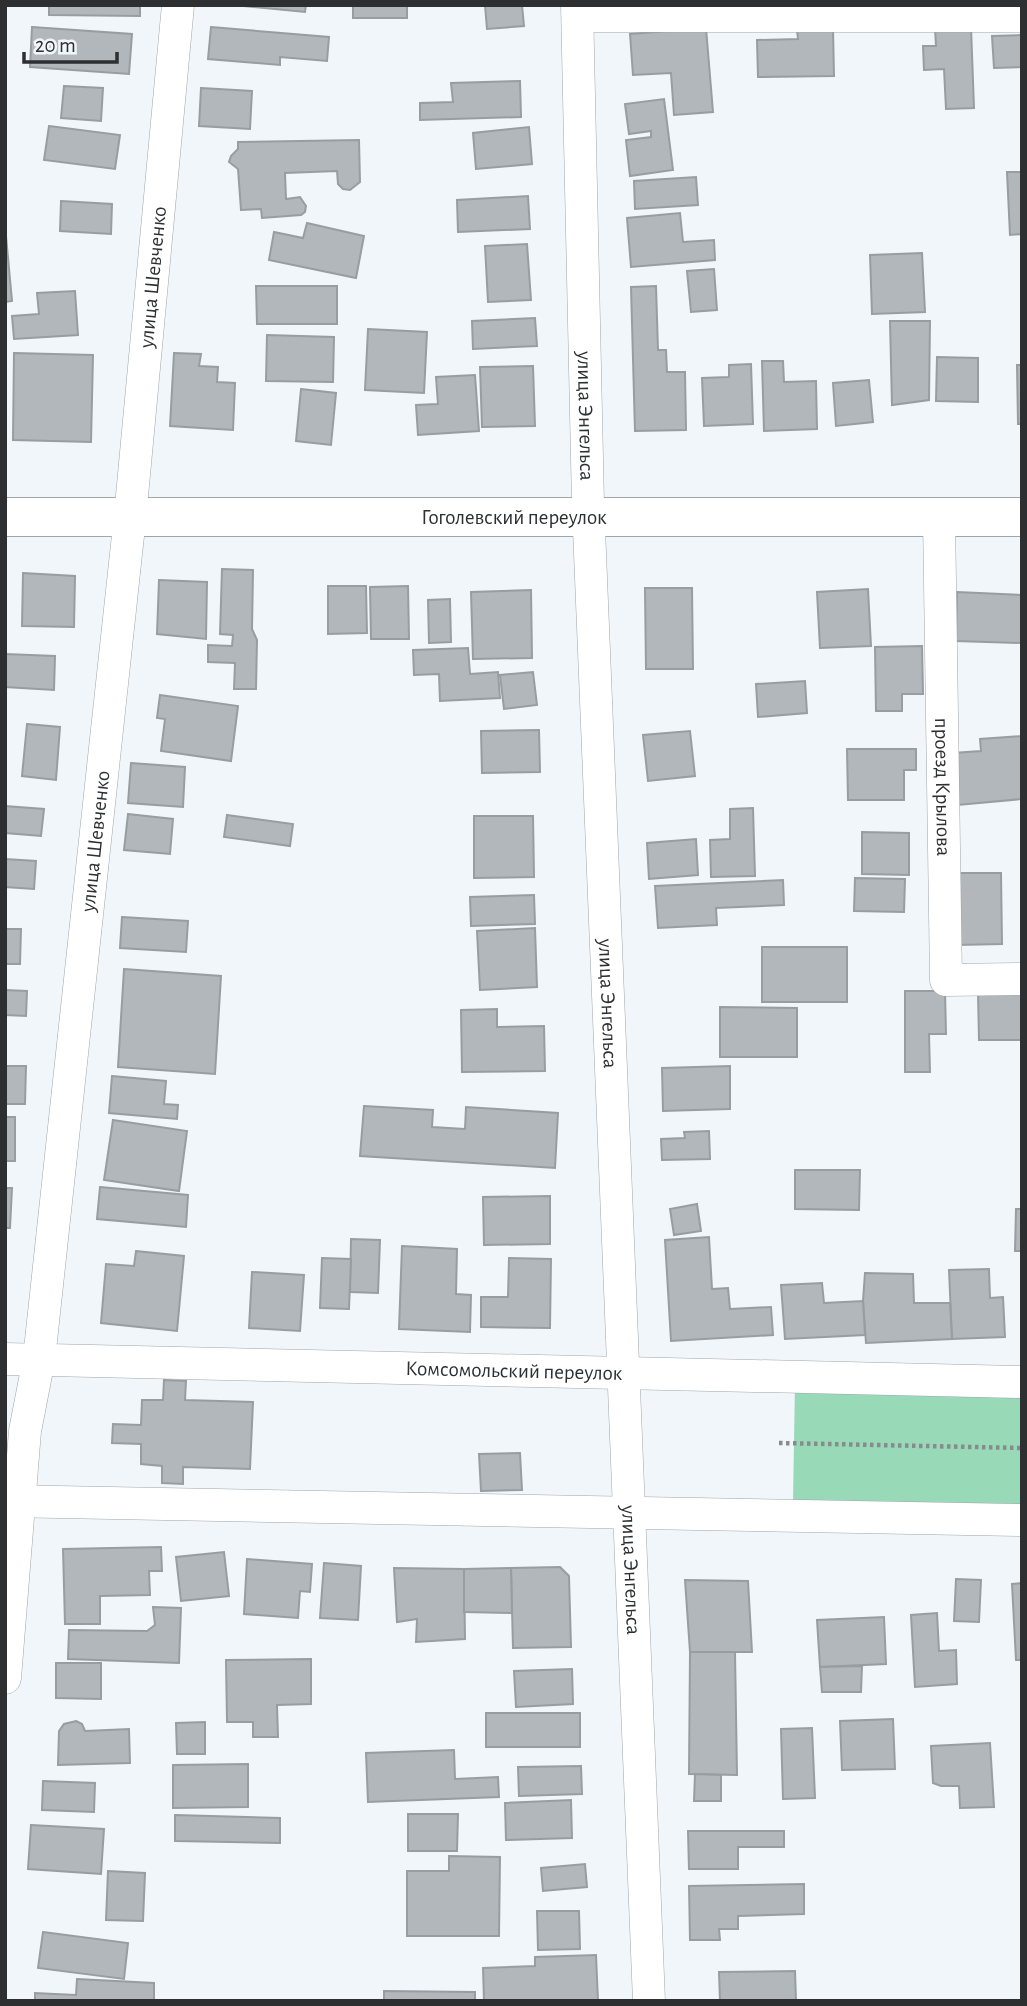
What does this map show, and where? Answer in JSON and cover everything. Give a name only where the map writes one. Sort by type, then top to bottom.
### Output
[{"type":"main road","name":"Гоголевский переулок","points":[[5,517],[1022,517]]},
{"type":"street","name":"улица Шевченко","points":[[5,1678],[12,1501],[39,1359],[130,517],[178,5]]},
{"type":"street","points":[[578,11],[1022,16]]},
{"type":"street","name":"улица Энгельса","points":[[578,11],[588,517],[649,2001]]},
{"type":"street","name":"проезд Крылова","points":[[939,517],[946,980],[1022,979]]},
{"type":"street","name":"Комсомольский переулок","points":[[5,1359],[1022,1382]]},
{"type":"street","points":[[12,1501],[1022,1520]]},
{"type":"path","points":[[779,1443],[1022,1448]]},
{"type":"green space","points":[[795,1384],[1022,1390],[1022,1506],[793,1500]]},
{"type":"building","points":[[49,5],[140,5],[140,16],[49,15]]},
{"type":"building","points":[[233,5],[306,5],[305,12]]},
{"type":"building","points":[[353,5],[407,5],[407,18],[353,18]]},
{"type":"building","points":[[485,5],[522,5],[524,26],[487,29]]},
{"type":"building","points":[[32,27],[132,34],[129,74],[30,67]]},
{"type":"building","points":[[211,27],[329,37],[327,61],[280,57],[280,65],[208,59]]},
{"type":"building","points":[[971,27],[974,108],[946,109],[944,69],[924,70],[923,46],[936,46],[935,28]]},
{"type":"building","points":[[706,28],[713,112],[674,115],[671,73],[633,75],[630,34]]},
{"type":"building","points":[[833,29],[834,76],[758,77],[757,40],[798,39],[797,30]]},
{"type":"building","points":[[1022,35],[1022,67],[994,68],[992,36]]},
{"type":"building","points":[[520,81],[521,117],[420,120],[420,103],[453,102],[451,83]]},
{"type":"building","points":[[64,86],[103,88],[101,121],[61,118]]},
{"type":"building","points":[[201,88],[252,91],[250,129],[199,126]]},
{"type":"building","points":[[664,99],[673,170],[630,176],[626,140],[651,137],[651,131],[629,134],[625,104]]},
{"type":"building","points":[[49,126],[120,135],[115,169],[44,160]]},
{"type":"building","points":[[529,127],[532,164],[476,169],[473,133]]},
{"type":"building","points":[[359,140],[360,182],[350,190],[343,189],[338,184],[337,171],[285,173],[286,199],[300,197],[306,206],[305,212],[301,215],[262,218],[261,209],[241,210],[238,169],[229,162],[238,149],[238,142]]},
{"type":"building","points":[[1007,172],[1022,172],[1022,234],[1010,235]]},
{"type":"building","points":[[696,177],[698,205],[635,209],[634,181]]},
{"type":"building","points":[[528,196],[530,229],[458,232],[457,200]]},
{"type":"building","points":[[61,201],[112,204],[111,234],[60,231]]},
{"type":"building","points":[[680,213],[683,242],[714,240],[715,260],[631,267],[627,218]]},
{"type":"building","points":[[307,223],[364,236],[356,278],[269,260],[274,232],[303,238]]},
{"type":"building","points":[[5,225],[12,301],[5,302]]},
{"type":"building","points":[[527,244],[531,300],[488,302],[485,246]]},
{"type":"building","points":[[922,253],[925,312],[872,314],[870,255]]},
{"type":"building","points":[[714,269],[717,310],[691,312],[687,271]]},
{"type":"building","points":[[256,286],[337,286],[337,324],[257,324]]},
{"type":"building","points":[[656,286],[658,350],[666,350],[667,372],[685,372],[686,430],[635,431],[631,287]]},
{"type":"building","points":[[75,291],[78,335],[14,339],[12,316],[39,314],[37,293]]},
{"type":"building","points":[[535,318],[537,346],[473,349],[472,321]]},
{"type":"building","points":[[890,321],[930,321],[929,400],[892,405]]},
{"type":"building","points":[[368,329],[427,332],[424,393],[365,390]]},
{"type":"building","points":[[267,335],[334,337],[333,382],[266,381]]},
{"type":"building","points":[[14,353],[93,355],[91,442],[13,440]]},
{"type":"building","points":[[174,353],[201,354],[199,366],[218,367],[217,382],[235,383],[233,430],[170,426]]},
{"type":"building","points":[[937,357],[978,358],[978,402],[936,401]]},
{"type":"building","points":[[762,361],[783,361],[784,382],[816,381],[817,429],[764,431]]},
{"type":"building","points":[[751,364],[753,424],[704,426],[702,378],[729,377],[729,365]]},
{"type":"building","points":[[1017,365],[1022,365],[1022,424],[1018,424]]},
{"type":"building","points":[[533,366],[535,426],[482,427],[480,367]]},
{"type":"building","points":[[475,375],[479,431],[418,435],[416,405],[438,404],[436,377]]},
{"type":"building","points":[[869,380],[873,422],[836,426],[833,383]]},
{"type":"building","points":[[301,389],[336,393],[331,445],[296,441]]},
{"type":"building","points":[[222,569],[253,570],[252,629],[257,640],[256,689],[234,689],[235,663],[208,662],[208,645],[232,646],[233,635],[220,634]]},
{"type":"building","points":[[23,573],[75,576],[74,627],[22,626]]},
{"type":"building","points":[[159,580],[207,582],[206,639],[157,634]]},
{"type":"building","points":[[328,586],[366,586],[367,633],[328,634]]},
{"type":"building","points":[[408,586],[409,639],[371,639],[370,587]]},
{"type":"building","points":[[645,588],[692,588],[693,669],[646,669]]},
{"type":"building","points":[[868,589],[871,646],[820,648],[817,592]]},
{"type":"building","points":[[531,590],[532,658],[473,659],[471,592]]},
{"type":"building","points":[[957,592],[1022,595],[1022,643],[956,641]]},
{"type":"building","points":[[450,599],[451,642],[429,643],[428,600]]},
{"type":"building","points":[[922,646],[923,694],[902,694],[902,711],[876,711],[875,647]]},
{"type":"building","points":[[468,648],[470,674],[498,672],[500,698],[440,701],[439,674],[414,675],[413,650]]},
{"type":"building","points":[[5,654],[55,656],[54,690],[5,687]]},
{"type":"building","points":[[533,672],[537,705],[504,709],[500,675]]},
{"type":"building","points":[[805,681],[807,713],[758,717],[756,684]]},
{"type":"building","points":[[160,695],[238,706],[231,761],[161,751],[165,719],[157,718]]},
{"type":"building","points":[[27,724],[60,727],[56,780],[22,776]]},
{"type":"building","points":[[539,730],[540,772],[482,773],[481,731]]},
{"type":"building","points":[[690,731],[695,776],[648,781],[643,735]]},
{"type":"building","points":[[1022,736],[1022,799],[958,805],[953,753],[981,751],[980,739]]},
{"type":"building","points":[[847,749],[916,749],[916,770],[904,770],[904,800],[848,800]]},
{"type":"building","points":[[131,763],[185,767],[183,807],[128,803]]},
{"type":"building","points":[[5,806],[44,809],[41,836],[5,833]]},
{"type":"building","points":[[753,808],[755,876],[711,877],[710,840],[730,839],[730,809]]},
{"type":"building","points":[[128,814],[173,819],[170,854],[124,850]]},
{"type":"building","points":[[227,815],[293,824],[290,846],[224,837]]},
{"type":"building","points":[[474,816],[533,816],[534,877],[474,878]]},
{"type":"building","points":[[862,832],[909,833],[909,875],[862,874]]},
{"type":"building","points":[[696,839],[698,875],[649,879],[647,843]]},
{"type":"building","points":[[5,859],[36,861],[34,889],[5,887]]},
{"type":"building","points":[[956,873],[1001,873],[1002,944],[956,945]]},
{"type":"building","points":[[855,878],[905,879],[904,912],[854,911]]},
{"type":"building","points":[[783,880],[784,905],[716,908],[717,925],[658,928],[655,886]]},
{"type":"building","points":[[534,895],[535,924],[471,926],[470,897]]},
{"type":"building","points":[[122,917],[188,921],[186,952],[120,948]]},
{"type":"building","points":[[535,928],[537,987],[480,990],[477,931]]},
{"type":"building","points":[[5,929],[21,929],[20,964],[5,964]]},
{"type":"building","points":[[762,947],[847,947],[847,1002],[762,1002]]},
{"type":"building","points":[[124,969],[221,976],[215,1074],[118,1067]]},
{"type":"building","points":[[5,990],[27,991],[26,1016],[5,1015]]},
{"type":"building","points":[[905,991],[945,991],[946,1034],[929,1034],[930,1072],[905,1072]]},
{"type":"building","points":[[1022,992],[1022,1040],[979,1040],[978,993]]},
{"type":"building","points":[[720,1007],[797,1008],[797,1057],[720,1057]]},
{"type":"building","points":[[497,1009],[497,1027],[544,1026],[545,1071],[462,1072],[461,1010]]},
{"type":"building","points":[[5,1066],[26,1066],[25,1104],[5,1104]]},
{"type":"building","points":[[730,1066],[730,1109],[663,1111],[662,1068]]},
{"type":"building","points":[[112,1076],[166,1081],[164,1104],[178,1105],[177,1119],[109,1113]]},
{"type":"building","points":[[364,1106],[433,1110],[432,1127],[465,1129],[466,1107],[558,1113],[555,1168],[360,1156]]},
{"type":"building","points":[[5,1117],[15,1117],[15,1161],[5,1161]]},
{"type":"building","points":[[113,1120],[187,1131],[179,1191],[104,1180]]},
{"type":"building","points":[[709,1131],[710,1159],[662,1160],[661,1139],[685,1138],[684,1132]]},
{"type":"building","points":[[795,1170],[860,1170],[859,1210],[795,1209]]},
{"type":"building","points":[[100,1187],[188,1195],[186,1227],[97,1219]]},
{"type":"building","points":[[5,1188],[12,1188],[10,1228],[5,1228]]},
{"type":"building","points":[[550,1196],[550,1244],[484,1245],[483,1197]]},
{"type":"building","points":[[697,1204],[701,1231],[674,1235],[670,1209]]},
{"type":"building","points":[[1016,1209],[1022,1209],[1022,1251],[1015,1251]]},
{"type":"building","points":[[709,1237],[712,1289],[728,1288],[730,1309],[771,1307],[773,1335],[671,1341],[665,1240]]},
{"type":"building","points":[[351,1239],[380,1240],[378,1293],[350,1292]]},
{"type":"building","points":[[402,1246],[457,1249],[456,1294],[471,1295],[470,1332],[399,1329]]},
{"type":"building","points":[[136,1251],[184,1256],[177,1331],[101,1323],[106,1264],[134,1266]]},
{"type":"building","points":[[322,1258],[351,1259],[349,1309],[320,1308]]},
{"type":"building","points":[[509,1258],[551,1259],[550,1328],[481,1327],[481,1297],[508,1297]]},
{"type":"building","points":[[989,1269],[990,1298],[1003,1297],[1005,1337],[952,1339],[949,1270]]},
{"type":"building","points":[[252,1272],[304,1275],[300,1331],[249,1328]]},
{"type":"building","points":[[865,1273],[913,1274],[914,1303],[950,1303],[952,1339],[866,1343],[863,1301]]},
{"type":"building","points":[[822,1283],[824,1303],[863,1301],[865,1335],[785,1339],[781,1285]]},
{"type":"building","points":[[164,1380],[186,1381],[185,1400],[253,1402],[250,1469],[183,1467],[183,1484],[162,1483],[162,1466],[141,1464],[141,1444],[112,1443],[113,1424],[141,1425],[142,1400],[163,1400]]},
{"type":"building","points":[[520,1453],[522,1490],[481,1491],[479,1454]]},
{"type":"building","points":[[161,1547],[162,1571],[149,1571],[150,1595],[100,1596],[100,1624],[65,1624],[63,1549]]},
{"type":"building","points":[[224,1552],[229,1596],[181,1601],[176,1557]]},
{"type":"building","points":[[247,1559],[312,1564],[310,1592],[300,1591],[298,1618],[244,1614]]},
{"type":"building","points":[[324,1563],[361,1566],[358,1620],[320,1618]]},
{"type":"building","points":[[560,1567],[569,1576],[571,1647],[513,1648],[511,1568]]},
{"type":"building","points":[[394,1568],[464,1569],[465,1639],[416,1642],[417,1619],[397,1622]]},
{"type":"building","points":[[511,1568],[512,1613],[464,1612],[464,1569]]},
{"type":"building","points":[[956,1579],[981,1580],[979,1622],[954,1621]]},
{"type":"building","points":[[685,1580],[748,1581],[752,1652],[690,1652]]},
{"type":"building","points":[[1022,1583],[1022,1660],[1016,1660],[1012,1584]]},
{"type":"building","points":[[153,1607],[181,1608],[179,1663],[68,1659],[69,1630],[147,1631],[155,1625]]},
{"type":"building","points":[[937,1613],[939,1651],[956,1650],[957,1684],[915,1687],[911,1615]]},
{"type":"building","points":[[884,1617],[886,1664],[820,1667],[817,1620]]},
{"type":"building","points":[[690,1652],[735,1652],[737,1775],[689,1774]]},
{"type":"building","points":[[311,1659],[311,1704],[277,1705],[278,1737],[253,1737],[253,1722],[227,1722],[226,1660]]},
{"type":"building","points":[[56,1663],[101,1663],[101,1699],[56,1698]]},
{"type":"building","points":[[862,1666],[861,1692],[822,1692],[820,1667]]},
{"type":"building","points":[[572,1669],[573,1704],[516,1707],[514,1671]]},
{"type":"building","points":[[486,1713],[580,1713],[580,1747],[486,1747]]},
{"type":"building","points":[[893,1719],[895,1769],[842,1770],[840,1721]]},
{"type":"building","points":[[76,1721],[82,1724],[85,1731],[129,1729],[130,1763],[58,1765],[59,1731],[64,1724]]},
{"type":"building","points":[[205,1722],[205,1754],[177,1754],[176,1723]]},
{"type":"building","points":[[812,1728],[815,1798],[783,1799],[781,1729]]},
{"type":"building","points":[[990,1743],[994,1807],[960,1808],[959,1786],[933,1783],[931,1746]]},
{"type":"building","points":[[454,1750],[455,1779],[498,1777],[499,1797],[368,1802],[366,1753]]},
{"type":"building","points":[[248,1764],[248,1807],[173,1808],[173,1765]]},
{"type":"building","points":[[581,1766],[582,1794],[519,1796],[518,1767]]},
{"type":"building","points":[[695,1774],[721,1775],[721,1801],[694,1801]]},
{"type":"building","points":[[43,1781],[95,1783],[94,1812],[42,1810]]},
{"type":"building","points":[[571,1800],[572,1838],[506,1840],[505,1803]]},
{"type":"building","points":[[408,1814],[458,1814],[457,1851],[408,1851]]},
{"type":"building","points":[[175,1815],[280,1818],[280,1843],[175,1841]]},
{"type":"building","points":[[31,1825],[104,1829],[101,1874],[28,1869]]},
{"type":"building","points":[[688,1831],[784,1831],[784,1847],[738,1847],[738,1869],[689,1869]]},
{"type":"building","points":[[449,1856],[500,1857],[499,1936],[407,1936],[407,1871],[449,1871]]},
{"type":"building","points":[[585,1864],[587,1887],[543,1891],[541,1868]]},
{"type":"building","points":[[108,1871],[145,1873],[143,1921],[106,1920]]},
{"type":"building","points":[[804,1884],[804,1914],[738,1916],[738,1929],[719,1929],[720,1940],[690,1940],[689,1886]]},
{"type":"building","points":[[537,1911],[579,1911],[580,1949],[538,1950]]},
{"type":"building","points":[[43,1932],[128,1943],[124,1979],[38,1968]]},
{"type":"building","points":[[596,1955],[598,2001],[484,2001],[483,1968],[535,1966],[535,1957]]},
{"type":"building","points":[[795,1971],[796,2001],[720,2001],[719,1972]]},
{"type":"building","points":[[77,1979],[154,1983],[154,2001],[35,2001],[35,1993],[76,1995]]},
{"type":"building","points":[[384,1991],[475,1992],[475,2001],[384,2001]]}]
